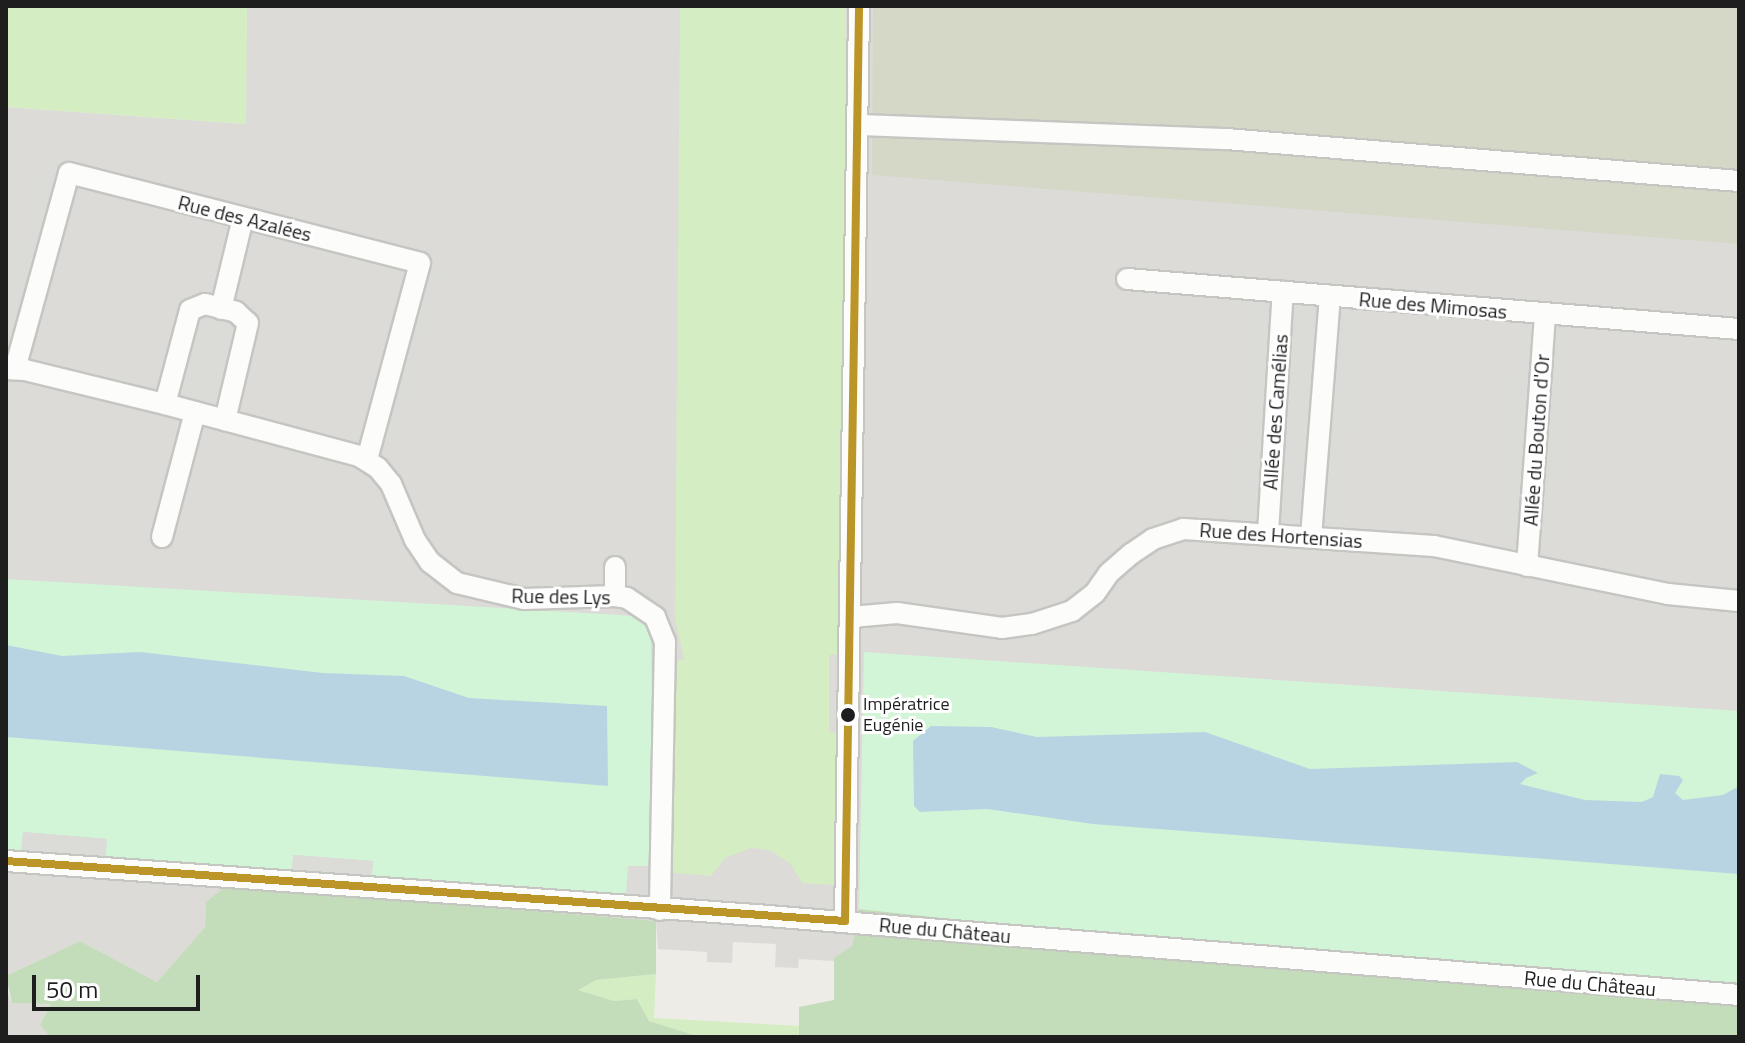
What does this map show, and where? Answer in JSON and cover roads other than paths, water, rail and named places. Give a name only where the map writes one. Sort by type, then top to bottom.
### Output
[{"type":"street","points":[[845,921],[859,6]]},
{"type":"street","points":[[858,125],[1226,139],[1739,181]]},
{"type":"street","name":"Rue des Azalées","points":[[10,369],[69,173],[420,263],[367,460]]},
{"type":"street","points":[[221,309],[243,218]]},
{"type":"street","name":"Rue des Mimosas","points":[[1127,279],[1739,329]]},
{"type":"street","name":"Allée des Camélias","points":[[1268,533],[1283,291]]},
{"type":"street","points":[[1311,537],[1330,296]]},
{"type":"street","points":[[165,404],[190,310],[205,304],[236,312],[248,323],[225,420]]},
{"type":"street","name":"Allée du Bouton d'Or","points":[[1527,566],[1545,315]]},
{"type":"street","points":[[10,369],[165,404],[367,460]]},
{"type":"street","points":[[162,537],[195,412]]},
{"type":"street","name":"Rue des Lys","points":[[367,460],[391,484],[415,540],[430,562],[457,583],[524,599],[627,598],[655,617],[665,642],[660,910]]},
{"type":"street","name":"Rue des Hortensias","points":[[851,617],[897,613],[1002,628],[1032,624],[1072,611],[1095,593],[1120,563],[1153,539],[1183,529],[1434,546],[1668,594],[1739,601]]},
{"type":"street","points":[[615,567],[615,596]]},
{"type":"street","name":"Rue du Château","points":[[6,861],[845,921],[1739,995]]},
{"type":"water","points":[[6,645],[62,656],[140,652],[323,673],[404,676],[469,698],[607,706],[608,786],[6,737]]},
{"type":"water","points":[[931,726],[991,727],[1037,737],[1205,732],[1310,769],[1517,762],[1538,773],[1520,784],[1585,800],[1642,802],[1653,797],[1660,774],[1679,776],[1683,780],[1675,793],[1683,800],[1723,795],[1739,786],[1739,874],[1093,824],[987,809],[920,812],[914,806],[913,741]]},
{"type":"place","name":"Impératrice Eugénie","points":[[848,715]]}]
